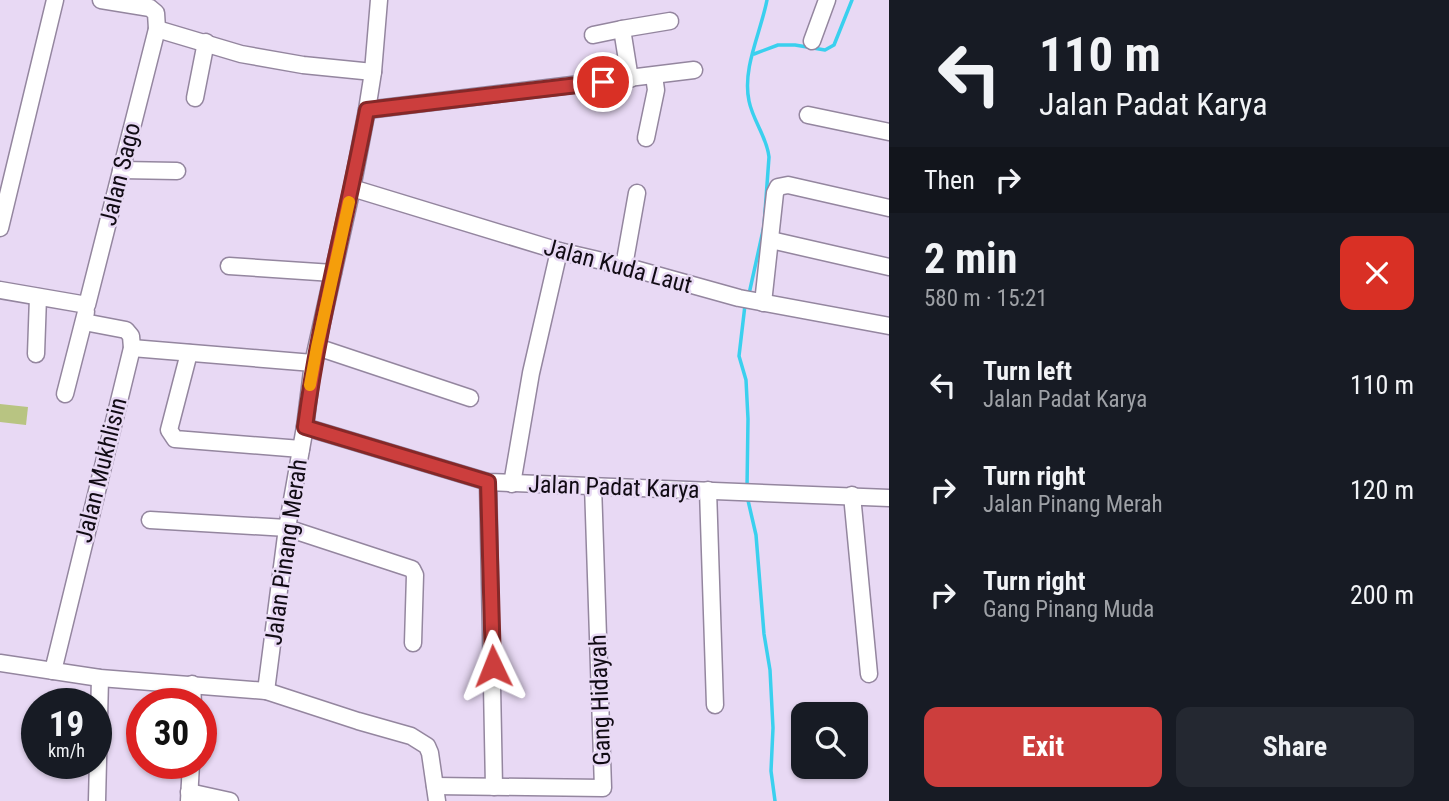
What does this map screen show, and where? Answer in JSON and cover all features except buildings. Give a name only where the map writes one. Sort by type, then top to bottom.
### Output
[{"type":"street","points":[[0,228],[55,0]]},
{"type":"street","points":[[101,0],[150,8],[156,13],[157,29],[241,54],[303,65],[373,72]]},
{"type":"street","name":"Jalan Pinang Merah","points":[[266,691],[287,528],[315,355],[367,110],[379,0]]},
{"type":"street","points":[[812,41],[827,0]]},
{"type":"street","points":[[593,35],[670,22]]},
{"type":"street","name":"Jalan Sago","points":[[87,305],[157,29]]},
{"type":"street","points":[[622,29],[629,79]]},
{"type":"street","points":[[195,98],[206,43]]},
{"type":"street","points":[[367,110],[694,71]]},
{"type":"street","points":[[646,138],[656,90],[654,76]]},
{"type":"street","points":[[808,115],[889,132]]},
{"type":"street","points":[[121,170],[177,171]]},
{"type":"street","points":[[760,303],[778,187],[783,185],[889,208]]},
{"type":"street","name":"Jalan Kuda Laut","points":[[352,188],[559,251],[739,298],[889,326]]},
{"type":"street","points":[[624,267],[637,193]]},
{"type":"street","points":[[771,240],[889,267]]},
{"type":"street","points":[[512,484],[529,385],[559,251]]},
{"type":"street","points":[[229,266],[333,273]]},
{"type":"street","points":[[0,290],[87,305],[65,394]]},
{"type":"street","points":[[36,354],[37,297]]},
{"type":"street","points":[[84,321],[126,330],[131,336],[132,348],[188,353],[315,355],[470,398]]},
{"type":"street","name":"Jalan Mukhlisin","points":[[53,671],[132,348]]},
{"type":"street","points":[[188,353],[169,430],[175,439],[301,449]]},
{"type":"street","name":"Jalan Padat Karya","points":[[305,427],[488,482],[889,498]]},
{"type":"street","points":[[488,482],[494,787]]},
{"type":"street","name":"Gang Hidayah","points":[[436,793],[494,787],[603,789],[593,485]]},
{"type":"street","points":[[708,490],[715,705]]},
{"type":"street","points":[[852,495],[869,674]]},
{"type":"street","points":[[150,520],[287,528],[412,569],[415,575],[413,643]]},
{"type":"street","points":[[0,663],[100,678],[266,691],[417,739],[427,746],[430,753],[436,793]]},
{"type":"street","points":[[97,801],[100,678]]},
{"type":"street","points":[[189,796],[230,801]]},
{"type":"green space","points":[[0,404],[28,407],[26,425],[0,422]]},
{"type":"waterway","points":[[749,294],[764,226],[769,157],[749,101],[748,76],[767,0]]},
{"type":"waterway","points":[[754,54],[778,45],[825,50],[834,45],[852,0]]},
{"type":"waterway","points":[[745,305],[739,356],[746,380],[747,488]]},
{"type":"waterway","points":[[747,496],[756,535],[764,634],[770,670],[773,728],[771,771],[775,801]]},
{"type":"slow traffic","points":[[310,385],[349,202]]},
{"type":"route","points":[[493,666],[488,482],[305,427],[313,363],[367,110],[603,82]]}]
